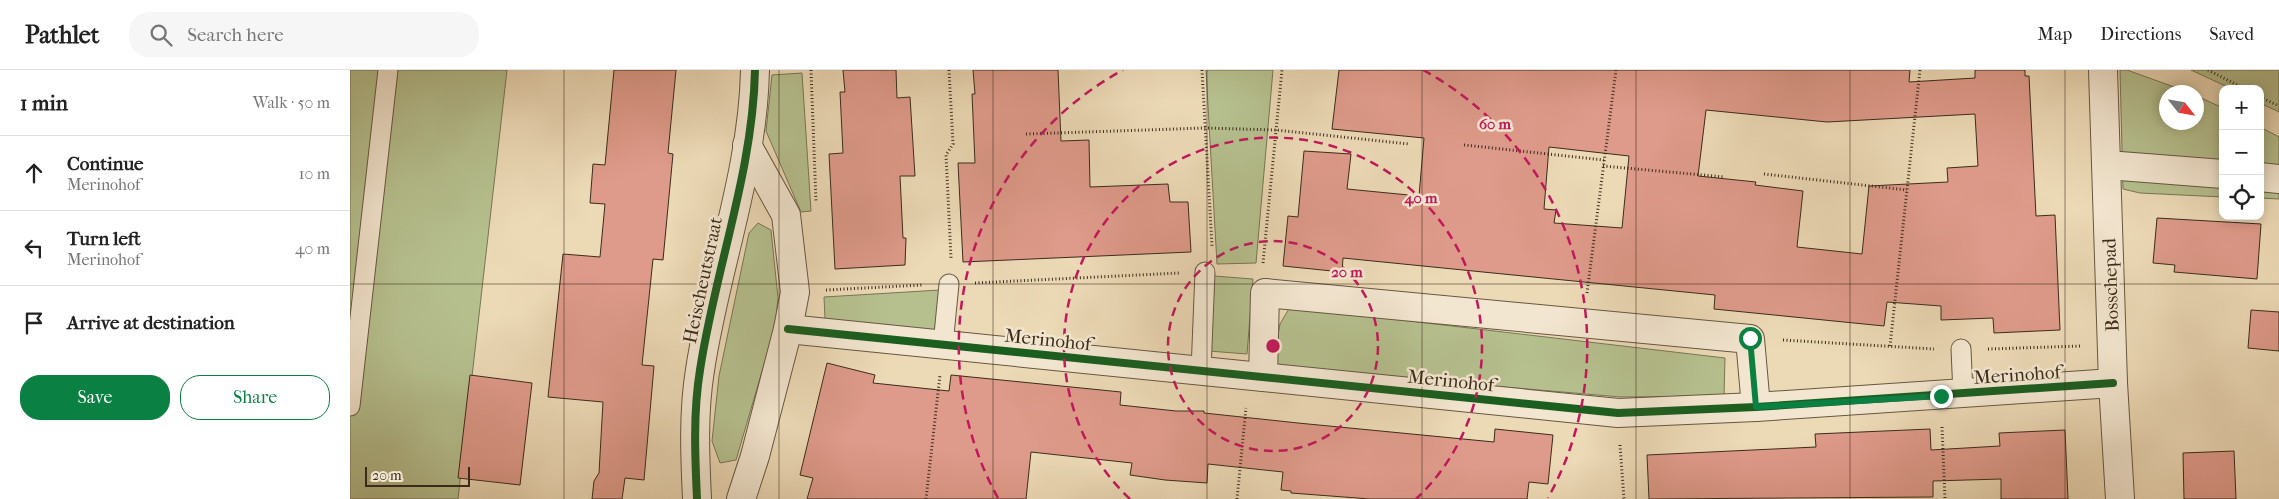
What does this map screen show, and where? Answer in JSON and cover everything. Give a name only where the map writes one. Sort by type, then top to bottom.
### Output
[{"type":"street","name":"Heischeutstraat","points":[[697,499],[694,432],[700,370],[747,145],[754,100],[755,70]]},
{"type":"street","name":"Bosschepad","points":[[2103,70],[2113,383],[2120,499]]},
{"type":"street","points":[[741,499],[755,456],[788,329],[795,292],[786,215],[747,145]]},
{"type":"street","points":[[2107,165],[2219,174]]},
{"type":"street","points":[[2264,177],[2279,179]]},
{"type":"street","points":[[1256,377],[1265,293],[1750,338],[1756,407]]},
{"type":"street","name":"Merinohof","points":[[788,329],[1618,413],[1756,407],[2113,383]]},
{"type":"lane","points":[[350,406],[388,70]]},
{"type":"lane","points":[[1201,371],[1205,272]]},
{"type":"lane","points":[[943,345],[951,284]]},
{"type":"lane","points":[[1952,395],[1960,349]]},
{"type":"path","points":[[811,70],[817,204]]},
{"type":"path","points":[[949,70],[953,144],[946,155],[951,284]]},
{"type":"path","points":[[795,292],[1213,271],[1202,70]]},
{"type":"path","points":[[1265,293],[1262,269],[1282,70]]},
{"type":"path","points":[[1583,323],[1616,70]]},
{"type":"path","points":[[1890,346],[1920,70]]},
{"type":"path","points":[[2208,70],[2237,85]]},
{"type":"path","points":[[2264,99],[2279,106]]},
{"type":"path","points":[[1026,134],[1205,128],[1276,130],[1409,144]]},
{"type":"path","points":[[1464,145],[1604,160]]},
{"type":"path","points":[[1603,166],[1724,177]]},
{"type":"path","points":[[1764,174],[1907,190]]},
{"type":"path","points":[[1750,338],[1960,349],[2082,346]]},
{"type":"path","points":[[926,499],[943,345]]},
{"type":"path","points":[[1237,499],[1256,377]]},
{"type":"path","points":[[1945,499],[1952,395]]},
{"type":"path","points":[[1618,413],[1624,499]]},
{"type":"green space","points":[[350,70],[507,70],[458,499],[350,499]]},
{"type":"green space","points":[[1206,70],[1273,70],[1256,263],[1217,264]]},
{"type":"green space","points":[[2120,70],[2127,70],[2169,85],[2159,85],[2159,130],[2204,130],[2204,99],[2219,106],[2219,197],[2140,193],[2123,189]]},
{"type":"green space","points":[[2191,70],[2279,70],[2279,112],[2264,105],[2264,85],[2223,85]]},
{"type":"green space","points":[[802,73],[811,211],[801,212],[766,131],[772,75]]},
{"type":"green space","points":[[2264,129],[2279,137],[2279,199],[2264,198]]},
{"type":"green space","points":[[758,223],[771,230],[778,298],[775,327],[736,460],[720,463],[712,441],[719,376],[749,233]]},
{"type":"green space","points":[[1214,276],[1253,279],[1247,354],[1209,351]]},
{"type":"green space","points":[[940,290],[936,332],[825,319],[824,297]]},
{"type":"green space","points":[[1290,307],[1725,358],[1724,396],[1621,397],[1340,373],[1273,364],[1280,324]]},
{"type":"building","points":[[614,70],[676,70],[668,153],[673,154],[663,260],[653,259],[642,365],[654,366],[644,480],[625,478],[622,499],[592,499],[594,481],[599,473],[603,402],[548,397],[563,254],[600,257],[605,204],[590,203],[593,164],[605,165]]},
{"type":"building","points":[[843,70],[896,70],[897,98],[910,97],[915,176],[900,176],[903,238],[906,238],[905,265],[835,269],[829,154],[843,153],[840,92],[845,92]]},
{"type":"building","points":[[973,70],[1058,70],[1061,141],[1089,140],[1090,187],[1168,184],[1170,202],[1188,202],[1191,252],[963,262],[958,163],[975,163],[972,94],[975,94]]},
{"type":"building","points":[[1339,70],[1910,70],[1909,82],[1975,78],[1975,70],[2025,70],[2025,76],[2029,76],[2036,216],[2055,215],[2060,330],[1994,333],[1993,318],[1941,320],[1941,306],[1887,302],[1884,326],[1714,309],[1715,295],[1343,258],[1342,272],[1283,266],[1288,216],[1298,217],[1304,151],[1351,154],[1347,189],[1419,196],[1424,138],[1332,129]],"holes":[[[1706,110],[1827,122],[1975,114],[1978,166],[1947,168],[1948,182],[1869,186],[1862,254],[1797,247],[1803,191],[1755,185],[1756,182],[1698,176]],[[1549,147],[1629,156],[1622,228],[1554,223],[1556,210],[1544,209]]]},
{"type":"building","points":[[2157,218],[2261,224],[2257,279],[2174,272],[2175,265],[2153,263]]},
{"type":"building","points":[[2251,310],[2279,312],[2279,351],[2248,348]]},
{"type":"building","points":[[827,363],[875,375],[873,383],[949,391],[951,375],[1121,392],[1120,405],[1176,411],[1204,411],[1204,413],[1494,442],[1495,429],[1553,435],[1548,484],[1529,482],[1527,499],[1370,499],[1291,493],[1291,491],[1281,490],[1283,472],[1208,464],[1207,483],[1165,480],[1130,475],[1132,463],[1031,452],[1026,499],[807,499],[813,478],[800,475]]},
{"type":"building","points":[[470,375],[532,383],[520,485],[458,478]]},
{"type":"building","points":[[1930,429],[1931,450],[2000,446],[1999,433],[2065,430],[2068,499],[2001,499],[2001,479],[1933,481],[1933,497],[1649,499],[1647,455],[1816,447],[1815,434]]},
{"type":"building","points":[[2234,451],[2236,499],[2184,499],[2183,453]]},
{"type":"cycle path","points":[[697,499],[695,434],[700,370],[748,146],[755,70]]},
{"type":"cycle path","points":[[788,329],[1618,413],[1756,407],[2113,383]]},
{"type":"route","points":[[1750,338],[1756,407],[1941,396]]}]
